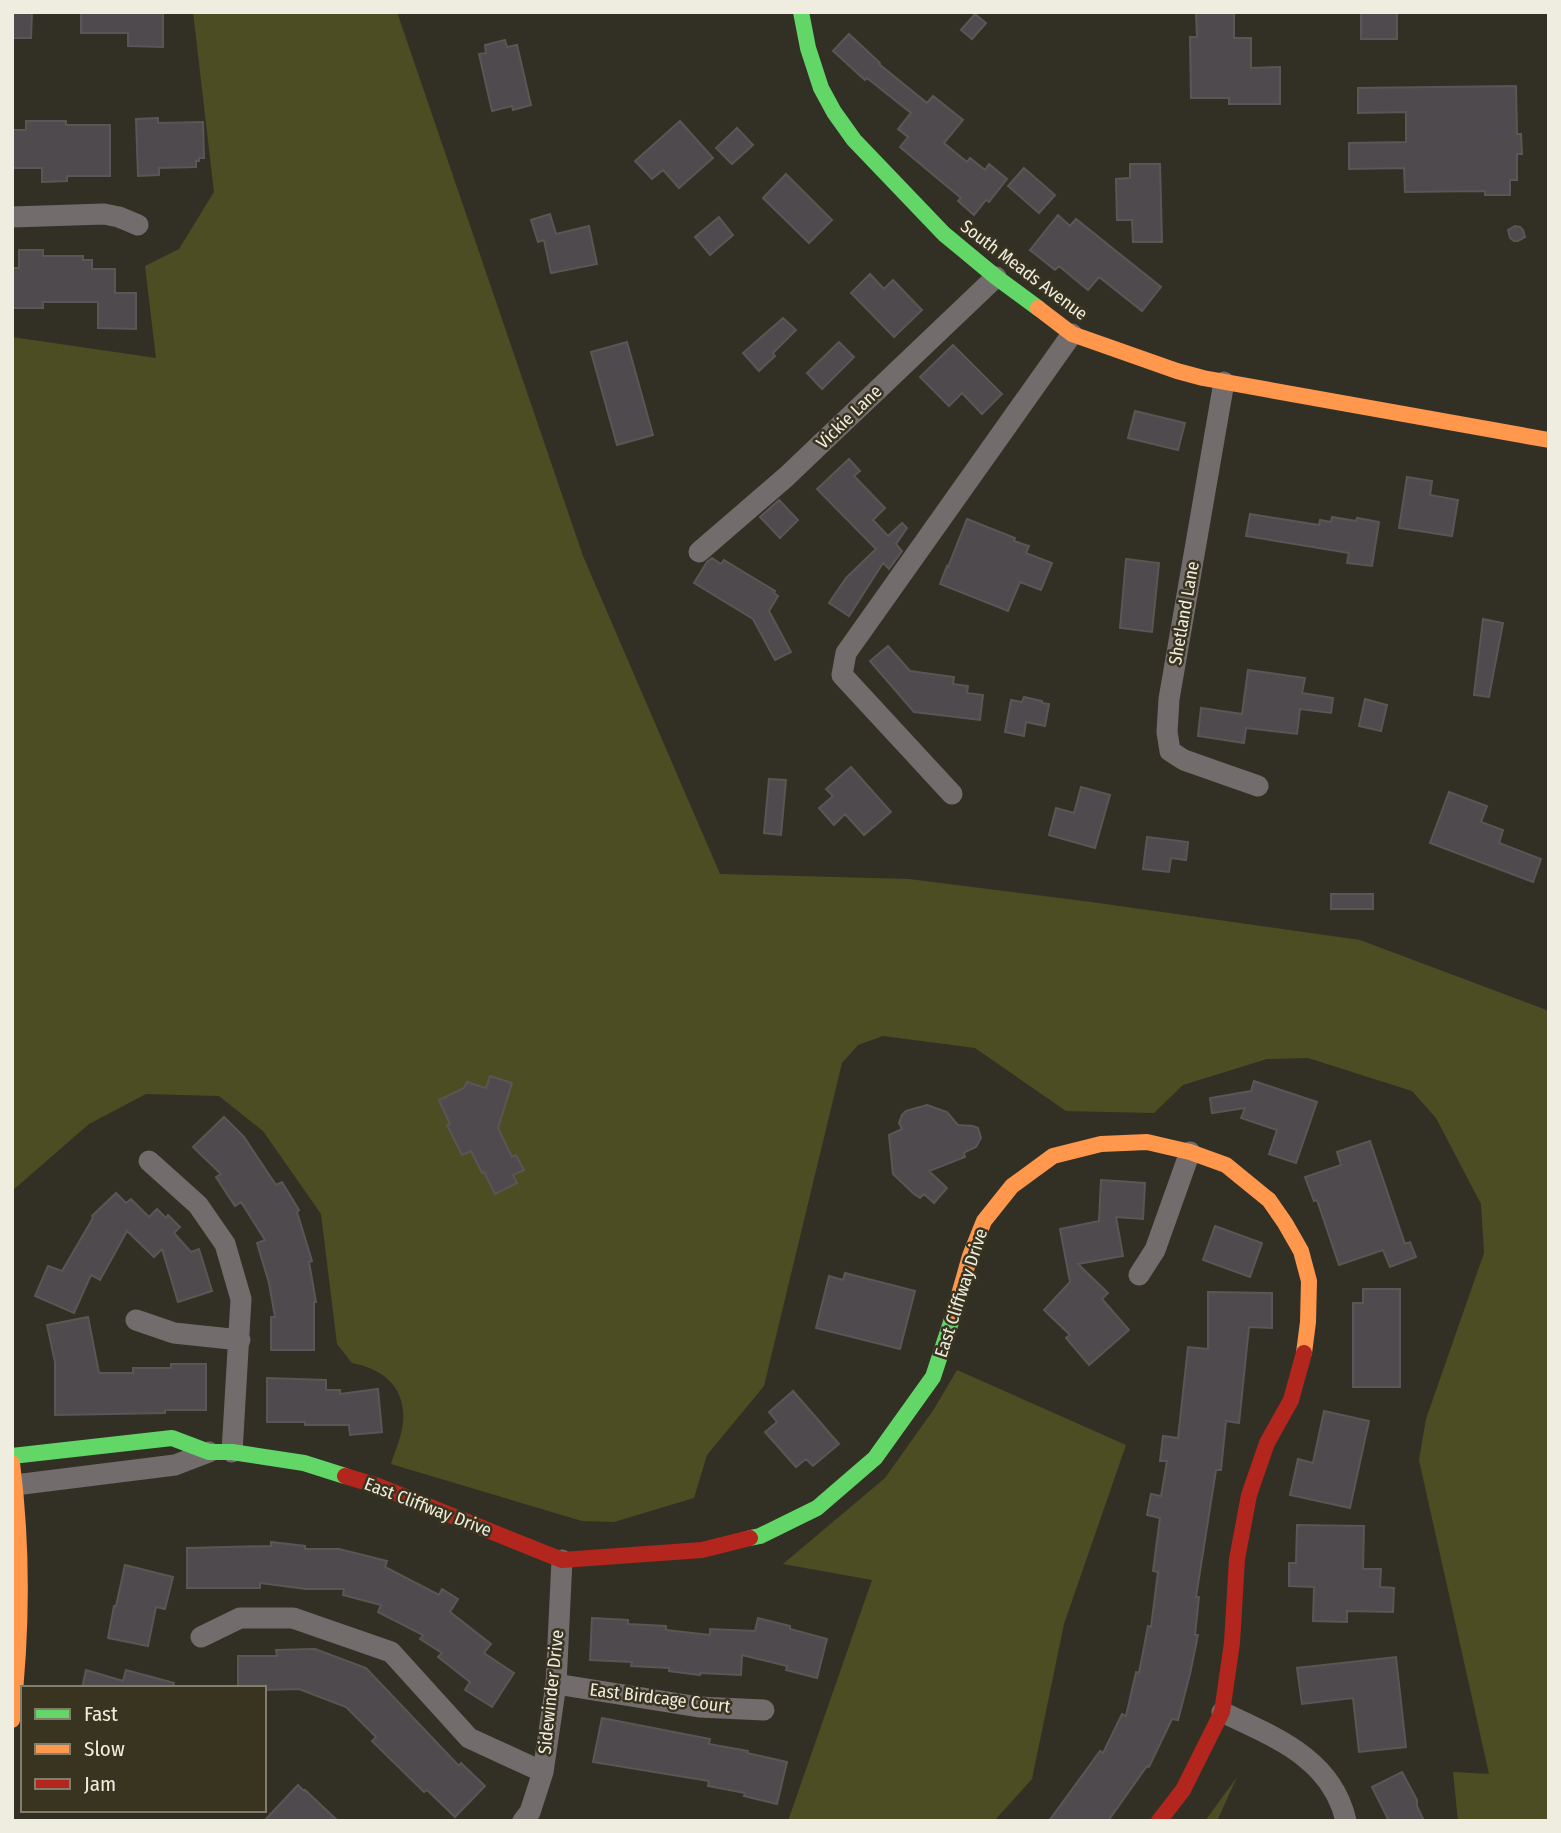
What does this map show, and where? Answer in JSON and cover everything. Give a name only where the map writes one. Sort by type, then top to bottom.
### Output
[{"type":"street","name":"South Meads Avenue","points":[[801,12],[808,48],[821,88],[854,140],[944,234],[996,277],[1073,334],[1177,371],[1224,382],[1549,440]]},
{"type":"street","points":[[12,217],[104,214],[138,225]]},
{"type":"street","name":"Vickie Lane","points":[[699,552],[786,477],[996,277]]},
{"type":"street","points":[[952,794],[842,675],[846,653],[1073,334]]},
{"type":"street","name":"Shetland Lane","points":[[1224,382],[1169,699],[1167,732],[1170,751],[1184,760],[1258,786]]},
{"type":"street","name":"East Cliffway Drive","points":[[12,1456],[172,1438],[209,1452],[232,1452],[304,1463],[378,1486],[562,1560],[702,1549],[760,1536],[817,1508],[875,1458],[933,1377],[970,1256],[984,1221],[1012,1186],[1053,1156],[1101,1144],[1147,1142],[1191,1152],[1226,1165],[1269,1200],[1285,1223],[1301,1251],[1309,1281],[1308,1322],[1303,1359],[1291,1400],[1267,1443],[1249,1495],[1237,1559],[1232,1643],[1222,1712],[1183,1790],[1159,1821]]},
{"type":"street","points":[[1139,1275],[1155,1250],[1191,1152]]},
{"type":"street","points":[[149,1161],[198,1205],[225,1244],[241,1299],[232,1452]]},
{"type":"street","points":[[136,1320],[174,1333],[240,1340]]},
{"type":"street","name":"East Cliffway Drive","points":[[15,1485],[175,1465],[209,1452]]},
{"type":"street","points":[[12,1463],[20,1575],[12,1720]]},
{"type":"street","name":"Sidewinder Drive","points":[[523,1821],[530,1812],[543,1772],[556,1684],[562,1560]]},
{"type":"street","points":[[201,1637],[240,1618],[293,1618],[391,1652],[469,1738],[543,1772]]},
{"type":"street","name":"East Birdcage Court","points":[[556,1684],[699,1706],[764,1710]]},
{"type":"street","points":[[1222,1712],[1289,1744],[1319,1769],[1342,1802],[1346,1821]]},
{"type":"shaded area","points":[[193,12],[397,12],[583,556],[720,874],[909,879],[1360,940],[1549,1011],[1549,1821],[1458,1821],[1453,1772],[1489,1774],[1419,1460],[1426,1419],[1484,1253],[1481,1204],[1436,1118],[1412,1091],[1308,1058],[1267,1059],[1183,1085],[1154,1113],[1066,1111],[975,1048],[883,1036],[858,1045],[842,1063],[764,1386],[707,1455],[694,1498],[614,1522],[582,1521],[391,1464],[402,1427],[401,1399],[383,1375],[352,1363],[337,1344],[321,1214],[263,1131],[219,1096],[146,1094],[89,1124],[12,1191],[12,337],[156,358],[145,266],[179,249],[214,192]]},
{"type":"shaded area","points":[[957,1370],[1126,1445],[1064,1624],[1032,1779],[994,1821],[788,1821],[872,1580],[783,1564],[885,1478],[934,1409]]},
{"type":"shaded area","points":[[1237,1777],[1217,1821],[1205,1821]]},
{"type":"building","points":[[12,12],[32,12],[31,38],[12,38]]},
{"type":"building","points":[[81,12],[163,12],[163,47],[128,46],[128,33],[81,33]]},
{"type":"building","points":[[1196,12],[1234,12],[1234,38],[1251,38],[1251,68],[1280,67],[1280,104],[1229,104],[1229,98],[1191,98],[1190,37],[1197,37]]},
{"type":"building","points":[[1361,12],[1397,12],[1397,39],[1361,39]]},
{"type":"building","points":[[975,14],[986,23],[972,39],[961,30]]},
{"type":"building","points":[[849,34],[879,64],[927,103],[933,96],[963,120],[944,143],[967,162],[970,158],[985,170],[989,164],[1007,179],[989,202],[986,200],[974,215],[958,201],[961,198],[900,147],[908,137],[898,129],[911,113],[867,78],[865,80],[833,51]]},
{"type":"building","points":[[505,40],[507,47],[517,45],[531,105],[513,110],[512,106],[492,111],[479,54],[486,53],[485,45]]},
{"type":"building","points":[[1516,86],[1517,134],[1521,134],[1522,154],[1517,154],[1517,180],[1510,180],[1510,195],[1485,195],[1485,191],[1405,192],[1404,168],[1349,169],[1349,143],[1406,142],[1406,112],[1358,113],[1358,88]]},
{"type":"building","points":[[158,118],[158,123],[203,122],[204,158],[196,161],[196,167],[159,168],[159,175],[138,176],[136,119]]},
{"type":"building","points":[[26,121],[110,125],[110,176],[67,176],[67,181],[42,182],[42,168],[12,168],[12,130],[26,130]]},
{"type":"building","points":[[680,121],[713,158],[679,188],[663,170],[652,179],[635,161]]},
{"type":"building","points":[[737,128],[753,145],[732,164],[716,148]]},
{"type":"building","points":[[1130,164],[1160,164],[1162,242],[1133,242],[1132,220],[1117,220],[1116,179],[1130,178]]},
{"type":"building","points":[[1024,168],[1055,195],[1039,213],[1008,186]]},
{"type":"building","points":[[786,174],[832,220],[809,243],[763,198]]},
{"type":"building","points":[[550,214],[556,234],[589,226],[597,264],[551,273],[544,240],[538,242],[531,220]]},
{"type":"building","points":[[1058,215],[1070,226],[1076,219],[1161,287],[1142,311],[1099,277],[1088,290],[1059,266],[1055,270],[1030,250]]},
{"type":"building","points":[[719,217],[733,235],[710,255],[695,237]]},
{"type":"building","points":[[1515,226],[1523,230],[1525,237],[1518,241],[1510,238],[1508,230]]},
{"type":"building","points":[[19,250],[43,250],[43,256],[83,256],[83,260],[92,260],[92,269],[115,269],[115,293],[136,293],[136,329],[98,328],[98,302],[43,302],[43,308],[12,308],[12,268],[19,268]]},
{"type":"building","points":[[870,274],[884,289],[893,280],[922,310],[894,337],[851,293]]},
{"type":"building","points":[[783,318],[796,330],[759,371],[743,353]]},
{"type":"building","points":[[627,342],[653,435],[617,445],[591,352]]},
{"type":"building","points":[[839,342],[854,357],[822,389],[807,373]]},
{"type":"building","points":[[953,345],[1002,394],[982,414],[962,393],[949,406],[920,377]]},
{"type":"building","points":[[1135,411],[1185,423],[1178,450],[1128,438]]},
{"type":"building","points":[[849,459],[860,471],[854,476],[885,508],[873,520],[888,536],[902,523],[907,528],[896,544],[902,551],[889,569],[883,563],[849,616],[829,603],[846,578],[876,549],[817,489]]},
{"type":"building","points":[[1407,477],[1432,481],[1430,495],[1458,500],[1452,536],[1399,528]]},
{"type":"building","points":[[779,500],[798,520],[780,538],[760,517]]},
{"type":"building","points":[[1250,514],[1319,525],[1320,520],[1331,522],[1332,517],[1379,522],[1372,566],[1347,563],[1349,553],[1246,536]]},
{"type":"building","points":[[967,519],[1015,538],[1014,541],[1029,546],[1026,553],[1052,563],[1041,590],[1020,582],[1008,611],[940,584]]},
{"type":"building","points":[[712,558],[721,564],[724,560],[775,591],[778,596],[769,611],[791,652],[775,660],[753,619],[694,583]]},
{"type":"building","points":[[1126,559],[1159,563],[1152,632],[1120,628]]},
{"type":"building","points":[[1483,619],[1503,623],[1489,697],[1474,695]]},
{"type":"building","points":[[888,646],[910,671],[954,677],[953,684],[968,686],[967,693],[983,695],[980,720],[914,712],[870,661]]},
{"type":"building","points":[[1248,670],[1305,678],[1302,693],[1333,698],[1331,713],[1300,709],[1297,734],[1246,728],[1244,743],[1198,736],[1201,708],[1242,714]]},
{"type":"building","points":[[1024,697],[1049,704],[1045,726],[1026,722],[1024,736],[1005,732],[1011,700],[1022,702]]},
{"type":"building","points":[[1365,699],[1387,705],[1381,731],[1359,726]]},
{"type":"building","points":[[851,767],[891,812],[864,835],[845,814],[834,825],[819,808],[833,796],[826,789]]},
{"type":"building","points":[[769,779],[786,780],[781,835],[764,833]]},
{"type":"building","points":[[1081,787],[1110,795],[1095,848],[1049,835],[1056,808],[1074,813]]},
{"type":"building","points":[[1449,792],[1487,806],[1481,822],[1503,830],[1499,843],[1541,859],[1533,882],[1430,843]]},
{"type":"building","points":[[1147,837],[1188,842],[1186,860],[1171,858],[1169,872],[1143,869]]},
{"type":"building","points":[[1331,894],[1373,894],[1373,909],[1331,909]]},
{"type":"building","points":[[490,1076],[512,1083],[498,1128],[512,1157],[516,1155],[524,1170],[513,1175],[517,1183],[495,1194],[471,1151],[462,1155],[447,1125],[450,1124],[439,1100],[464,1088],[467,1082],[486,1088]]},
{"type":"building","points":[[1254,1081],[1317,1102],[1296,1163],[1269,1154],[1277,1130],[1241,1118],[1245,1108],[1212,1113],[1210,1098],[1251,1091]]},
{"type":"building","points":[[927,1105],[947,1112],[958,1125],[978,1128],[981,1138],[976,1147],[965,1152],[965,1157],[929,1171],[947,1188],[934,1203],[924,1194],[920,1198],[914,1194],[893,1174],[889,1135],[902,1129],[899,1123],[906,1111]]},
{"type":"building","points":[[224,1117],[244,1137],[276,1185],[282,1182],[299,1210],[297,1212],[312,1261],[309,1262],[316,1302],[314,1350],[271,1350],[271,1317],[275,1317],[269,1283],[257,1243],[265,1240],[241,1202],[235,1206],[216,1177],[221,1174],[193,1147]]},
{"type":"building","points":[[1370,1141],[1405,1244],[1410,1242],[1416,1257],[1390,1267],[1383,1250],[1339,1265],[1317,1200],[1314,1201],[1305,1177],[1341,1165],[1337,1152]]},
{"type":"building","points":[[1101,1180],[1145,1183],[1143,1219],[1116,1217],[1123,1256],[1078,1264],[1108,1293],[1102,1299],[1129,1330],[1089,1365],[1066,1338],[1070,1335],[1044,1310],[1070,1282],[1060,1229],[1099,1221]]},
{"type":"building","points":[[116,1193],[126,1203],[131,1199],[149,1217],[157,1209],[180,1227],[174,1233],[191,1252],[199,1249],[212,1291],[178,1302],[162,1249],[154,1257],[127,1231],[100,1280],[91,1275],[74,1313],[35,1296],[48,1266],[62,1271],[92,1216]]},
{"type":"building","points":[[1215,1226],[1262,1243],[1250,1277],[1203,1260]]},
{"type":"building","points":[[845,1273],[915,1291],[900,1349],[816,1328],[829,1276],[843,1280]]},
{"type":"building","points":[[1363,1289],[1400,1289],[1400,1387],[1353,1387],[1353,1303],[1363,1303]]},
{"type":"building","points":[[1208,1292],[1272,1293],[1272,1328],[1249,1327],[1239,1423],[1226,1421],[1221,1470],[1216,1470],[1196,1597],[1199,1597],[1195,1635],[1198,1635],[1178,1720],[1172,1719],[1149,1767],[1147,1766],[1108,1821],[1049,1821],[1100,1751],[1103,1753],[1122,1714],[1126,1716],[1136,1672],[1139,1673],[1148,1626],[1151,1627],[1158,1572],[1153,1571],[1160,1518],[1147,1515],[1151,1494],[1161,1496],[1167,1461],[1160,1461],[1163,1436],[1178,1438],[1188,1347],[1208,1349]]},
{"type":"building","points":[[88,1317],[99,1373],[133,1373],[133,1368],[171,1368],[171,1364],[206,1364],[206,1410],[55,1415],[55,1362],[47,1325]]},
{"type":"building","points":[[267,1378],[326,1380],[326,1390],[340,1390],[340,1394],[378,1389],[382,1432],[350,1435],[349,1425],[267,1422]]},
{"type":"building","points":[[793,1391],[839,1444],[813,1466],[806,1459],[796,1467],[765,1432],[777,1422],[769,1412]]},
{"type":"building","points":[[1324,1411],[1369,1421],[1350,1508],[1290,1495],[1298,1459],[1313,1463]]},
{"type":"building","points":[[1297,1525],[1364,1526],[1363,1569],[1381,1569],[1380,1587],[1394,1588],[1393,1612],[1347,1611],[1347,1622],[1313,1621],[1314,1587],[1289,1586],[1289,1563],[1296,1563]]},
{"type":"building","points":[[271,1542],[305,1546],[305,1549],[339,1549],[387,1561],[385,1567],[439,1595],[442,1589],[458,1599],[450,1612],[491,1644],[484,1653],[514,1673],[492,1707],[465,1690],[470,1682],[438,1657],[442,1653],[420,1639],[423,1635],[378,1612],[381,1605],[343,1595],[344,1589],[306,1589],[260,1583],[260,1588],[187,1588],[187,1548],[271,1546]]},
{"type":"building","points":[[125,1565],[173,1577],[165,1609],[156,1607],[148,1646],[108,1638]]},
{"type":"building","points":[[592,1618],[628,1620],[628,1624],[666,1626],[666,1630],[710,1635],[710,1629],[755,1631],[758,1618],[827,1639],[817,1678],[786,1670],[787,1666],[742,1655],[741,1675],[700,1675],[669,1671],[669,1668],[631,1666],[632,1662],[590,1660]]},
{"type":"building","points":[[315,1649],[366,1668],[459,1766],[461,1763],[485,1786],[455,1817],[427,1790],[424,1792],[372,1741],[376,1737],[346,1707],[299,1689],[266,1690],[266,1686],[238,1686],[238,1656],[277,1656],[276,1650]]},
{"type":"building","points":[[1396,1657],[1406,1747],[1359,1752],[1353,1698],[1302,1704],[1297,1668]]},
{"type":"building","points":[[86,1670],[123,1681],[126,1670],[174,1683],[173,1686],[82,1686]]},
{"type":"building","points":[[602,1718],[710,1739],[709,1744],[787,1762],[777,1804],[744,1796],[745,1793],[708,1786],[709,1781],[593,1762]]},
{"type":"building","points":[[1402,1772],[1417,1800],[1424,1821],[1389,1821],[1372,1787]]},
{"type":"building","points":[[298,1785],[305,1790],[338,1821],[264,1821]]},
{"type":"traffic: fast","points":[[801,12],[808,48],[821,88],[854,140],[944,234],[1038,308]]},
{"type":"traffic: fast","points":[[750,1538],[760,1536],[817,1508],[875,1458],[933,1377],[953,1316]]},
{"type":"traffic: fast","points":[[12,1456],[172,1438],[209,1452],[232,1452],[304,1463],[345,1476]]},
{"type":"traffic: slow","points":[[1038,308],[1072,334],[1203,378],[1549,440]]},
{"type":"traffic: slow","points":[[953,1316],[970,1256],[984,1221],[1012,1186],[1053,1156],[1101,1144],[1147,1142],[1190,1152],[1226,1165],[1269,1200],[1301,1251],[1309,1281],[1304,1353]]},
{"type":"traffic: slow","points":[[12,1463],[20,1592],[12,1720]]},
{"type":"traffic: jam","points":[[1159,1821],[1183,1790],[1222,1712],[1232,1643],[1237,1559],[1249,1495],[1267,1443],[1291,1400],[1304,1353]]},
{"type":"traffic: jam","points":[[345,1476],[378,1486],[562,1560],[702,1550],[750,1538]]}]
